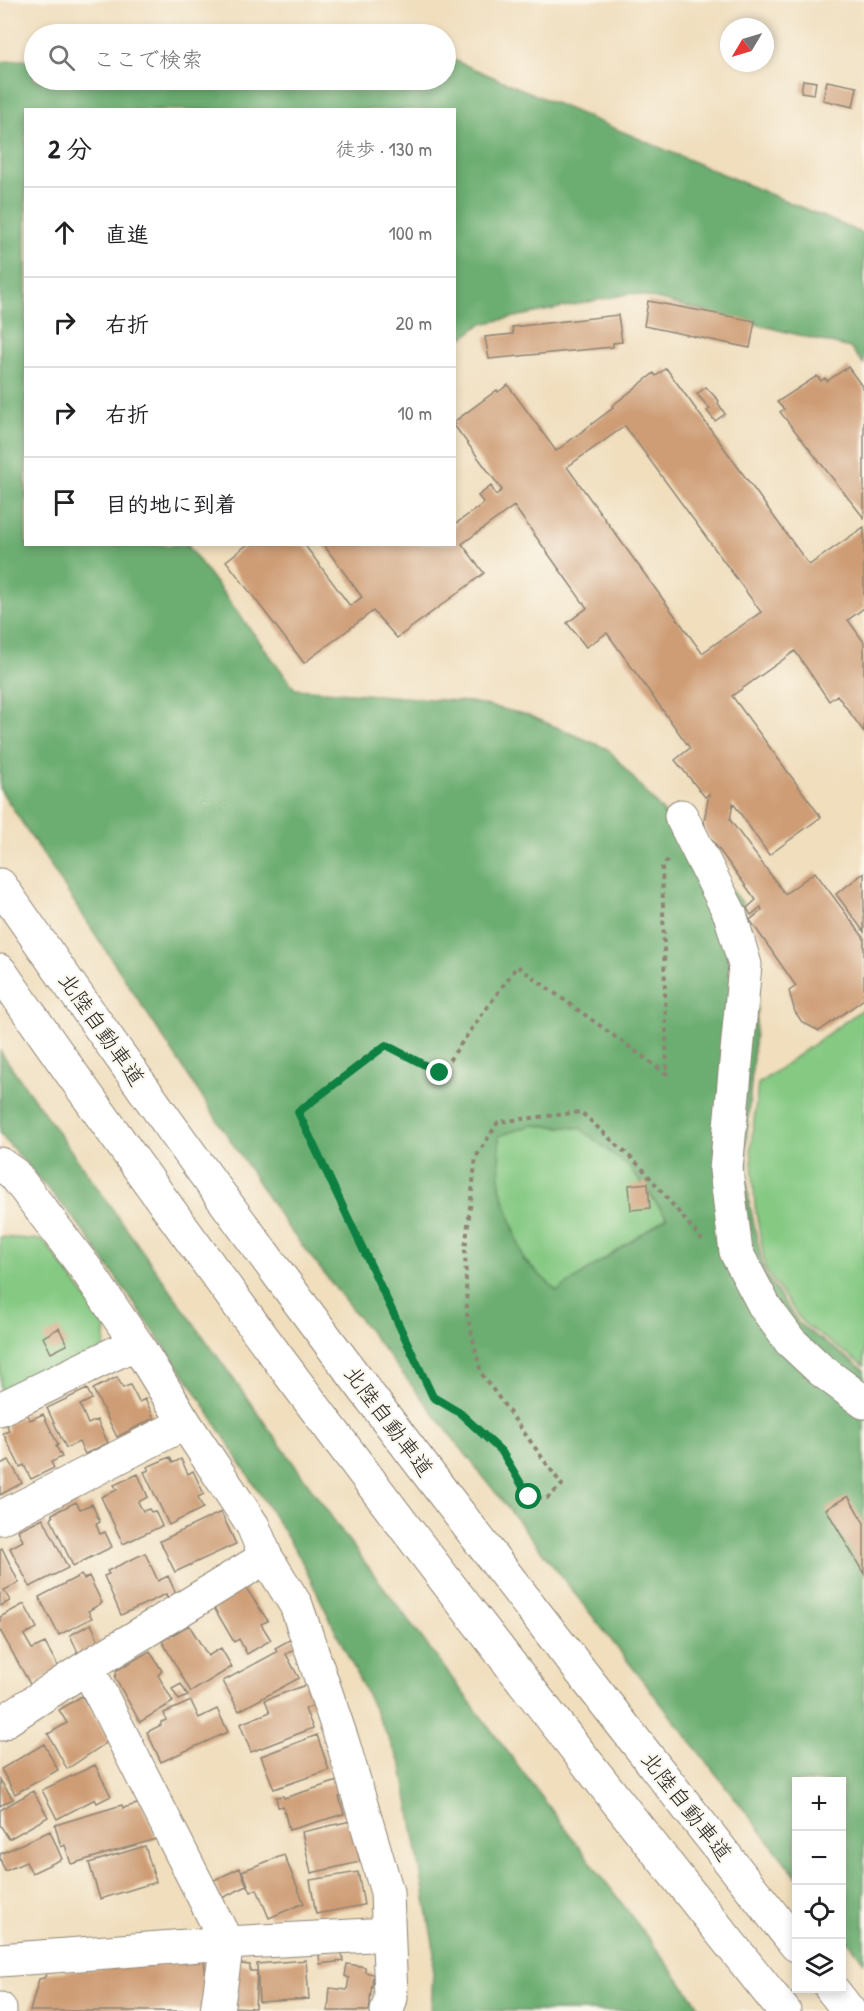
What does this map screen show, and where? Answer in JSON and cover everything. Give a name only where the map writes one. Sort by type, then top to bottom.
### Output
[{"type":"main road","points":[[686,825],[730,914],[745,965],[726,1170],[736,1252],[765,1306],[790,1341],[821,1370],[864,1402]]},
{"type":"main road","name":"北陸自動車道","points":[[0,885],[95,1021],[300,1302],[465,1522],[792,1940]]},
{"type":"main road","points":[[0,971],[233,1299],[616,1801],[784,2011]]},
{"type":"main road","points":[[0,1164],[14,1174],[86,1269],[136,1343],[185,1423],[254,1526],[266,1557],[296,1605],[342,1740],[387,1892],[391,1998],[387,2011]]},
{"type":"main road","points":[[0,1409],[136,1343]]},
{"type":"main road","points":[[0,1518],[185,1423]]},
{"type":"main road","points":[[0,1724],[87,1667],[266,1557]]},
{"type":"main road","points":[[87,1667],[227,1943],[217,2011]]},
{"type":"main road","points":[[0,1960],[388,1934]]},
{"type":"main road","points":[[834,1993],[849,2011]]},
{"type":"path","points":[[686,825],[662,866],[667,1074],[517,966],[440,1073],[386,1045],[298,1112],[433,1397],[460,1413],[502,1452],[529,1497],[547,1498],[562,1485],[481,1373],[467,1314],[465,1250],[476,1157],[498,1122],[581,1112],[642,1168],[705,1243]]},
{"type":"green space","points":[[24,60],[24,90],[456,90],[456,61],[864,234],[864,364],[850,348],[632,293],[481,324],[456,343],[456,108],[24,108],[24,546],[188,546],[295,689],[471,702],[528,715],[608,749],[742,902],[759,983],[746,1147],[749,1201],[764,1273],[799,1324],[864,1370],[864,1962],[846,1938],[846,1777],[792,1777],[792,1871],[286,1225],[0,789],[0,62]],"holes":[[[532,1125],[580,1128],[631,1169],[667,1217],[557,1291],[524,1260],[500,1187],[499,1136]]]},
{"type":"green space","points":[[864,1008],[864,1366],[803,1323],[766,1271],[755,1206],[751,1147],[758,1084]]},
{"type":"green space","points":[[0,1051],[348,1540],[703,2011],[431,2011],[434,1949],[402,1766],[299,1556],[191,1384],[77,1222],[0,1134]]},
{"type":"green space","points":[[532,1125],[581,1128],[631,1169],[667,1217],[557,1292],[524,1261],[500,1187],[498,1136]]},
{"type":"green space","points":[[0,1237],[43,1240],[106,1324],[104,1351],[0,1399]]},
{"type":"building","points":[[803,80],[816,82],[814,94],[801,92]]},
{"type":"building","points":[[827,81],[857,87],[853,107],[823,100]]},
{"type":"building","points":[[648,301],[755,321],[750,348],[644,326]]},
{"type":"building","points":[[618,315],[622,342],[613,343],[613,347],[489,359],[485,337],[513,334],[512,327]]},
{"type":"building","points":[[848,367],[864,389],[864,518],[780,412],[784,409],[777,402],[817,376],[821,381],[825,378],[827,381]]},
{"type":"building","points":[[666,368],[809,565],[864,527],[864,608],[848,620],[864,642],[864,732],[837,695],[829,701],[795,651],[732,696],[821,817],[769,855],[733,803],[730,820],[785,894],[815,872],[864,938],[864,999],[819,1031],[802,1022],[795,1012],[789,991],[796,986],[750,920],[762,910],[761,907],[751,915],[747,908],[756,900],[706,832],[704,821],[709,794],[705,797],[675,760],[690,748],[607,633],[586,647],[567,623],[587,608],[514,506],[462,544],[484,573],[470,584],[397,638],[373,611],[304,663],[226,561],[245,546],[305,546],[350,606],[362,597],[324,546],[456,546],[456,524],[484,503],[478,496],[491,486],[496,495],[502,490],[456,428],[456,421],[497,390],[498,392],[508,385],[556,451],[613,408],[612,406],[654,373],[656,376]],"holes":[[[625,426],[761,612],[702,653],[567,467]]]},
{"type":"building","points":[[706,387],[719,401],[725,414],[715,421],[707,411],[710,409],[697,394]]},
{"type":"building","points":[[864,873],[864,932],[836,894]]},
{"type":"building","points":[[648,1183],[650,1208],[631,1210],[629,1185]]},
{"type":"building","points":[[59,1328],[67,1345],[51,1353],[43,1337]]},
{"type":"building","points":[[117,1377],[123,1388],[130,1385],[139,1402],[145,1399],[154,1418],[117,1437],[93,1389]]},
{"type":"building","points":[[87,1389],[92,1399],[80,1405],[88,1424],[97,1420],[108,1443],[85,1454],[79,1442],[66,1448],[47,1408]]},
{"type":"building","points":[[27,1413],[30,1420],[43,1414],[62,1457],[51,1462],[54,1468],[31,1479],[24,1465],[20,1467],[3,1433],[9,1431],[7,1425]]},
{"type":"building","points":[[170,1457],[173,1463],[181,1459],[188,1474],[193,1471],[204,1494],[198,1497],[203,1508],[169,1525],[144,1472],[149,1470],[147,1467]]},
{"type":"building","points":[[9,1460],[22,1483],[0,1495],[0,1464]]},
{"type":"building","points":[[138,1474],[148,1497],[138,1502],[143,1511],[149,1509],[151,1512],[155,1511],[162,1526],[123,1544],[101,1497],[117,1490],[114,1485]]},
{"type":"building","points":[[848,1496],[864,1523],[864,1574],[826,1509]]},
{"type":"building","points":[[76,1502],[80,1509],[92,1504],[100,1522],[96,1524],[100,1534],[105,1532],[112,1547],[73,1566],[51,1519],[52,1514]]},
{"type":"building","points":[[221,1512],[236,1544],[175,1572],[160,1541]]},
{"type":"building","points":[[43,1518],[68,1568],[30,1587],[10,1548],[23,1541],[18,1530]]},
{"type":"building","points":[[2,1548],[19,1583],[4,1590],[10,1601],[0,1606],[0,1549]]},
{"type":"building","points":[[145,1553],[158,1581],[168,1576],[176,1594],[168,1598],[166,1594],[121,1615],[104,1576],[109,1574],[107,1571]]},
{"type":"building","points":[[81,1575],[84,1579],[89,1576],[102,1603],[88,1611],[92,1618],[59,1635],[39,1597]]},
{"type":"building","points":[[246,1588],[268,1621],[261,1624],[271,1640],[247,1654],[239,1639],[234,1642],[213,1606]]},
{"type":"building","points":[[24,1604],[37,1628],[24,1635],[32,1649],[45,1643],[59,1668],[31,1686],[0,1630],[0,1617]]},
{"type":"building","points":[[91,1624],[100,1643],[80,1657],[70,1635]]},
{"type":"building","points":[[189,1625],[208,1656],[221,1648],[232,1667],[191,1692],[162,1641]]},
{"type":"building","points":[[293,1638],[298,1648],[286,1654],[299,1678],[239,1711],[223,1681],[277,1652],[275,1648]]},
{"type":"building","points":[[150,1651],[162,1671],[158,1675],[173,1702],[140,1722],[115,1678],[117,1670]]},
{"type":"building","points":[[311,1683],[318,1704],[305,1709],[313,1728],[251,1752],[240,1724],[270,1712],[265,1700]]},
{"type":"building","points":[[181,1684],[188,1696],[179,1700],[172,1689]]},
{"type":"building","points":[[82,1696],[109,1741],[67,1769],[48,1734],[67,1723],[59,1710]]},
{"type":"building","points":[[191,1701],[199,1718],[217,1709],[228,1732],[161,1762],[147,1732],[166,1720],[164,1713]]},
{"type":"building","points":[[317,1735],[329,1770],[274,1789],[261,1756]]},
{"type":"building","points":[[44,1744],[58,1770],[15,1794],[1,1769]]},
{"type":"building","points":[[95,1765],[111,1796],[97,1803],[95,1799],[57,1819],[42,1790]]},
{"type":"building","points":[[0,1780],[13,1799],[0,1806]]},
{"type":"building","points":[[338,1781],[343,1796],[339,1797],[344,1814],[289,1830],[283,1806],[278,1807],[276,1797],[283,1796],[284,1798]]},
{"type":"building","points":[[33,1791],[48,1817],[9,1839],[0,1825],[0,1810]]},
{"type":"building","points":[[141,1803],[156,1839],[71,1864],[65,1845],[61,1847],[55,1825],[122,1805],[123,1808]]},
{"type":"building","points":[[351,1821],[360,1862],[311,1873],[302,1832]]},
{"type":"building","points":[[50,1831],[62,1859],[32,1873],[26,1862],[5,1871],[0,1854]]},
{"type":"building","points":[[145,1846],[156,1882],[100,1899],[89,1863]]},
{"type":"building","points":[[284,1855],[304,1903],[269,1918],[257,1889],[251,1892],[242,1871]]},
{"type":"building","points":[[240,1868],[247,1886],[222,1898],[214,1880]]},
{"type":"building","points":[[358,1872],[364,1905],[316,1914],[310,1880]]},
{"type":"building","points":[[342,1952],[343,1961],[320,1964],[319,1954]]},
{"type":"building","points":[[306,1960],[309,1999],[259,2002],[257,1964]]},
{"type":"building","points":[[204,1961],[208,1993],[202,1998],[203,2011],[30,2011],[39,1979],[44,1978],[47,1973]]},
{"type":"building","points":[[240,1964],[250,1965],[250,1971],[257,1971],[255,2008],[231,2007]]},
{"type":"building","points":[[347,1964],[365,1967],[365,1972],[373,1974],[369,2011],[328,2011],[330,1988],[347,1990],[349,1978],[345,1976]]},
{"type":"route","points":[[440,1073],[386,1045],[298,1112],[433,1397],[460,1413],[502,1452],[529,1497]]}]
